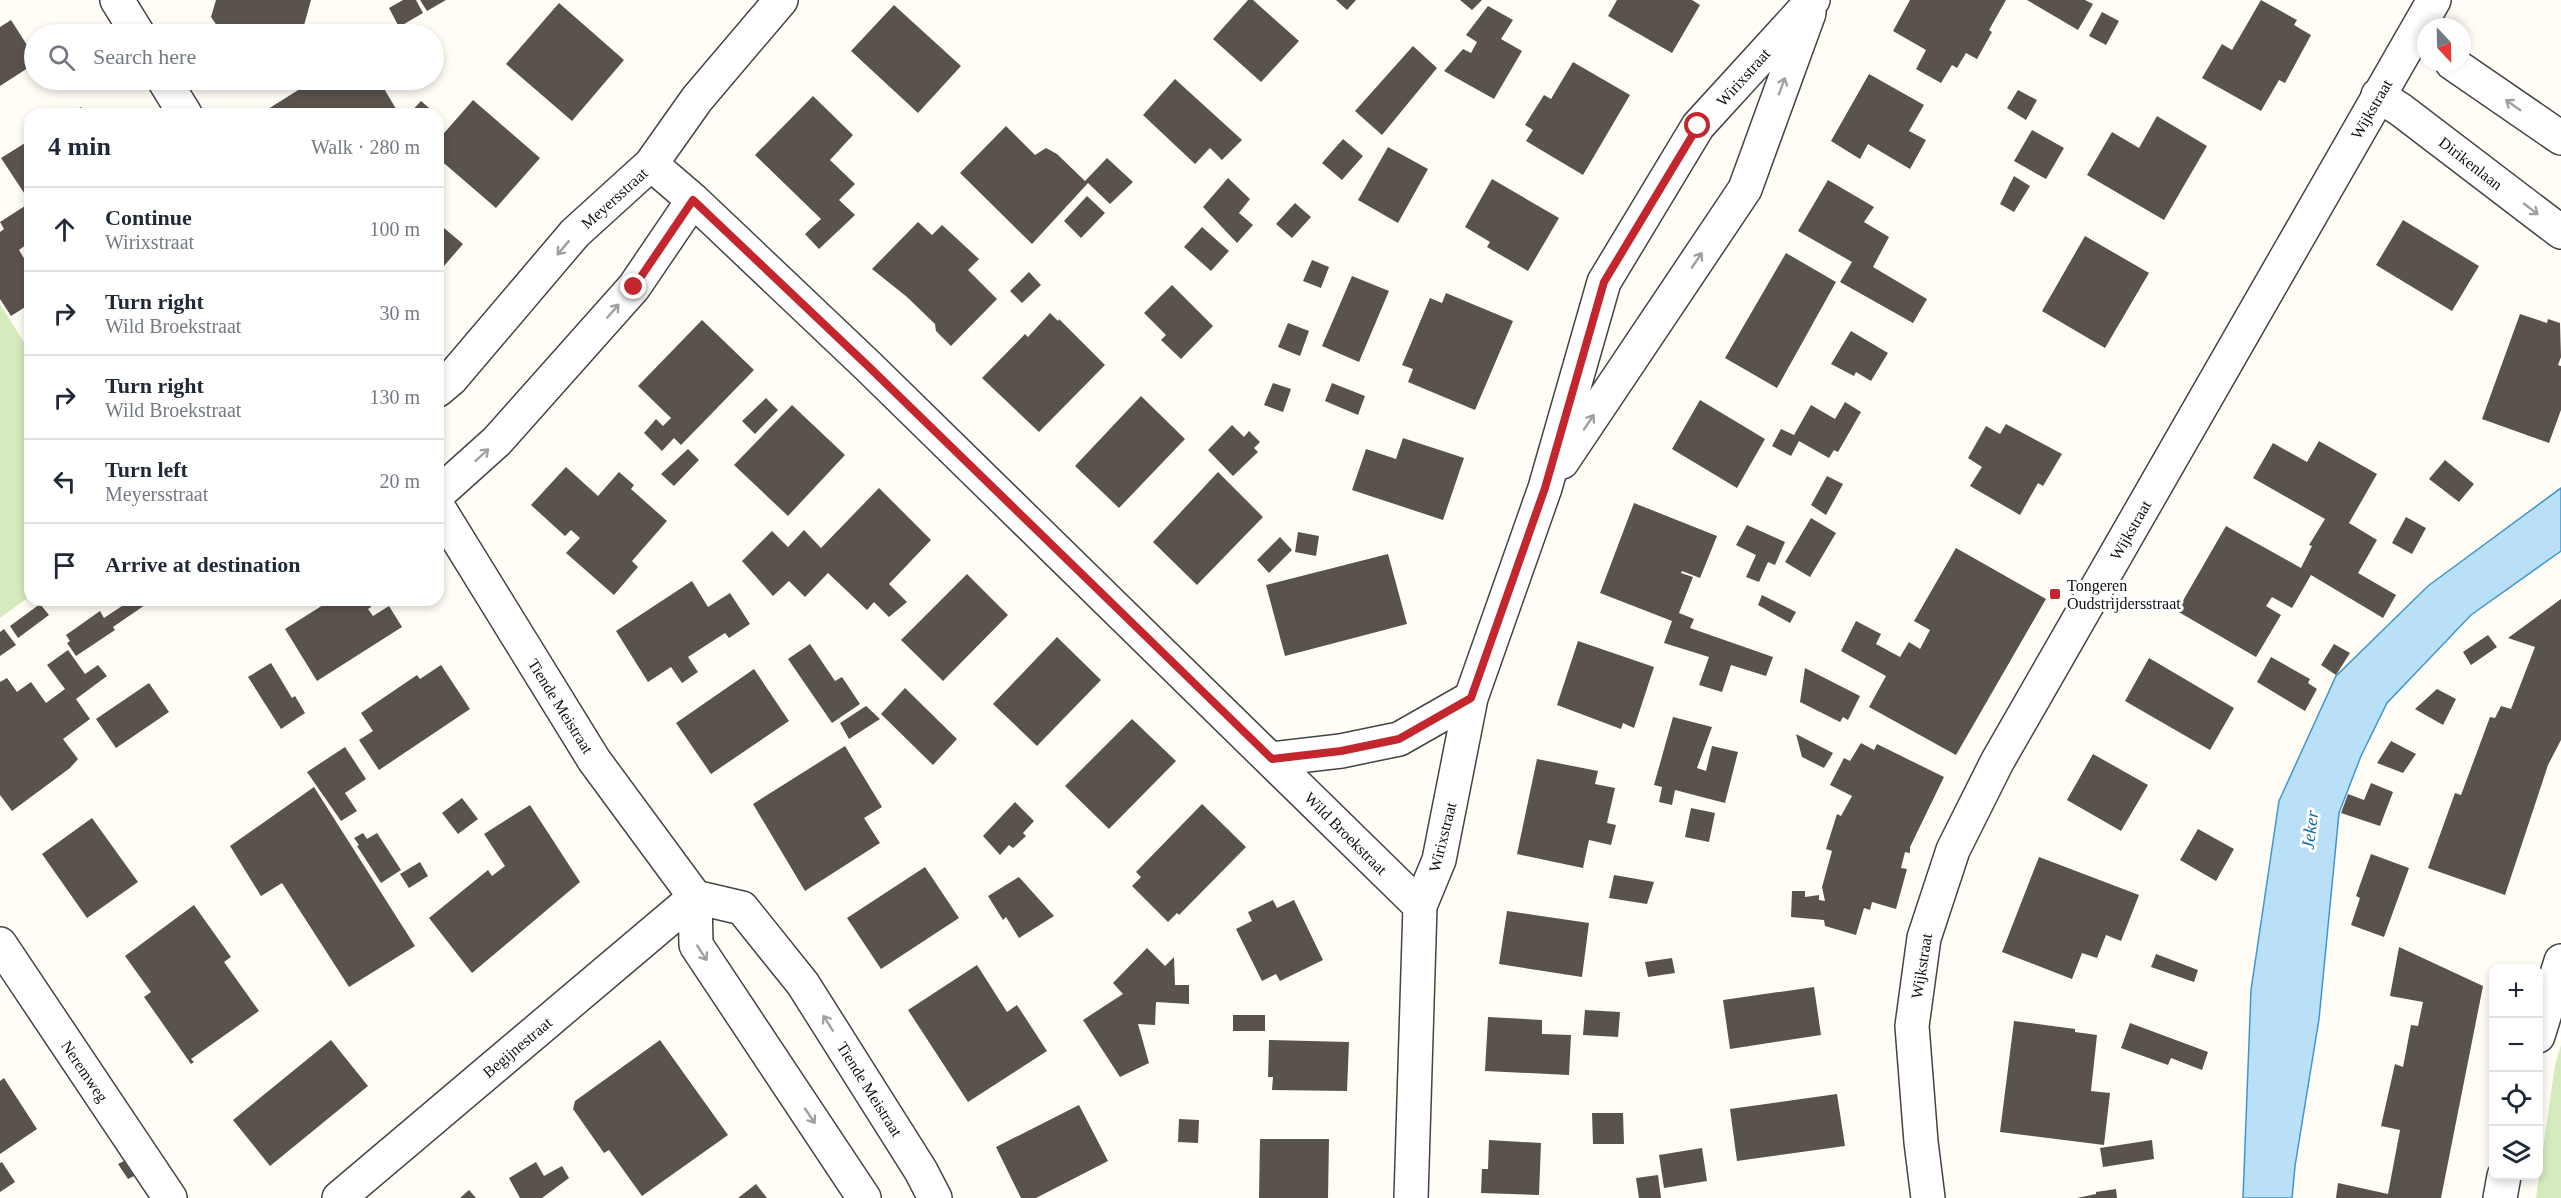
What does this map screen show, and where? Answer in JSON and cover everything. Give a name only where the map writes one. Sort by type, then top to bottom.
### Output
[{"type":"street","points":[[117,0],[132,24]]},
{"type":"street","name":"Meyersstraat","points":[[444,385],[575,233],[651,164],[697,99],[781,0]]},
{"type":"street","name":"Wirixstraat","points":[[1545,488],[1745,189],[1813,0]]},
{"type":"street","name":"Wirixstraat","points":[[1411,1198],[1420,906],[1439,860],[1471,698],[1545,488],[1604,282],[1698,126],[1813,0]]},
{"type":"street","name":"Wijkstraat","points":[[2427,18],[2434,0]]},
{"type":"street","name":"Wijkstraat","points":[[1928,1198],[1912,1026],[1924,938],[1953,850],[1997,762],[2378,95],[2417,44]]},
{"type":"street","points":[[2465,72],[2561,138]]},
{"type":"street","points":[[170,90],[181,108]]},
{"type":"street","name":"Dirikenlaan","points":[[2378,95],[2402,110],[2561,232]]},
{"type":"street","name":"Wild Broekstraat","points":[[651,164],[693,200],[868,366],[1420,906]]},
{"type":"street","points":[[444,489],[497,441],[634,287],[693,200]]},
{"type":"street","name":"Tiende Meistraat","points":[[444,517],[594,760],[696,897],[742,908],[797,975],[921,1170],[935,1198]]},
{"type":"street","points":[[1272,759],[1341,751],[1399,739],[1471,698]]},
{"type":"street","points":[[696,897],[696,945],[864,1198]]},
{"type":"street","name":"Begijnestraat","points":[[339,1198],[696,897]]},
{"type":"street","name":"Neremweg","points":[[0,944],[170,1198]]},
{"type":"street","points":[[2543,1020],[2561,961]]},
{"type":"street","points":[[2500,1198],[2503,1180]]},
{"type":"green space","points":[[0,304],[24,342],[24,600],[0,618]]},
{"type":"green space","points":[[2561,1045],[2561,1198],[2536,1198],[2539,1180],[2543,1180],[2543,1149],[2555,1065]]},
{"type":"water","name":"Jeker","points":[[2561,488],[2561,551],[2471,615],[2387,703],[2361,756],[2339,813],[2319,1019],[2295,1166],[2292,1198],[2243,1198],[2251,990],[2279,801],[2336,676],[2428,586]]},
{"type":"building","points":[[216,0],[311,0],[304,24],[216,24],[211,17]]},
{"type":"building","points":[[403,0],[416,0],[423,13],[404,24],[397,24],[389,8]]},
{"type":"building","points":[[420,0],[446,0],[427,11]]},
{"type":"building","points":[[1248,0],[1253,0],[1299,41],[1261,82],[1213,39]]},
{"type":"building","points":[[1336,0],[1356,0],[1347,10]]},
{"type":"building","points":[[1460,0],[1482,0],[1472,10]]},
{"type":"building","points":[[1617,0],[1692,0],[1700,5],[1672,53],[1608,16]]},
{"type":"building","points":[[1910,0],[2006,0],[1989,30],[1992,32],[1977,59],[1966,53],[1957,68],[1952,65],[1941,83],[1916,69],[1926,50],[1893,31]]},
{"type":"building","points":[[2027,0],[2085,0],[2093,4],[2078,30]]},
{"type":"building","points":[[2261,0],[2297,20],[2294,25],[2311,35],[2285,83],[2279,80],[2261,111],[2202,78],[2222,44],[2232,50]]},
{"type":"building","points":[[559,3],[624,60],[572,121],[506,64]]},
{"type":"building","points":[[894,5],[961,66],[918,113],[851,51]]},
{"type":"building","points":[[1488,6],[1513,20],[1501,39],[1522,51],[1494,99],[1444,71],[1463,49],[1471,53],[1477,42],[1466,35]]},
{"type":"building","points":[[2102,12],[2119,21],[2106,45],[2089,36]]},
{"type":"building","points":[[11,20],[24,40],[24,70],[0,86],[0,27]]},
{"type":"building","points":[[1413,46],[1437,68],[1382,135],[1355,111]]},
{"type":"building","points":[[1573,62],[1630,95],[1583,175],[1526,141],[1533,130],[1525,125],[1544,95],[1551,99]]},
{"type":"building","points":[[1869,74],[1924,105],[1909,131],[1926,140],[1910,169],[1868,144],[1860,159],[1831,141]]},
{"type":"building","points":[[1175,79],[1242,140],[1222,160],[1210,148],[1195,164],[1143,115]]},
{"type":"building","points":[[298,90],[385,90],[395,108],[270,108]]},
{"type":"building","points":[[2018,90],[2037,100],[2026,120],[2007,108]]},
{"type":"building","points":[[813,96],[853,135],[830,160],[855,184],[839,200],[855,215],[819,249],[805,234],[821,219],[755,155]]},
{"type":"building","points":[[473,100],[540,158],[496,208],[444,163],[444,133]]},
{"type":"building","points":[[421,101],[429,108],[415,108]]},
{"type":"building","points":[[2157,116],[2207,146],[2164,220],[2087,175],[2112,132],[2139,148]]},
{"type":"building","points":[[1006,126],[1035,155],[1046,148],[1057,154],[1085,181],[1107,158],[1133,182],[1110,204],[1088,183],[1032,244],[960,173]]},
{"type":"building","points":[[2032,130],[2064,148],[2046,179],[2014,161]]},
{"type":"building","points":[[1343,139],[1363,156],[1342,180],[1322,163]]},
{"type":"building","points":[[24,144],[24,193],[1,158]]},
{"type":"building","points":[[1388,147],[1428,169],[1398,223],[1358,200]]},
{"type":"building","points":[[2014,176],[2030,186],[2014,212],[2000,204]]},
{"type":"building","points":[[1228,178],[1250,199],[1239,213],[1253,225],[1237,243],[1203,207]]},
{"type":"building","points":[[1492,179],[1559,218],[1528,271],[1487,247],[1490,242],[1465,227]]},
{"type":"building","points":[[1828,180],[1874,207],[1864,222],[1889,237],[1873,267],[1927,299],[1913,323],[1840,282],[1852,262],[1798,231]]},
{"type":"building","points":[[1087,196],[1105,213],[1081,238],[1064,221]]},
{"type":"building","points":[[1295,203],[1311,217],[1292,238],[1276,224]]},
{"type":"building","points":[[24,207],[24,246],[19,250],[24,258],[24,308],[11,316],[0,299],[0,232],[4,229],[0,222]]},
{"type":"building","points":[[2403,220],[2479,266],[2452,311],[2376,265]]},
{"type":"building","points":[[918,222],[932,235],[942,225],[979,259],[968,270],[997,299],[951,346],[936,331],[935,324],[907,297],[872,269]]},
{"type":"building","points":[[1202,227],[1229,251],[1211,271],[1184,247]]},
{"type":"building","points":[[444,228],[463,244],[444,266]]},
{"type":"building","points":[[2085,236],[2149,273],[2105,348],[2042,311]]},
{"type":"building","points":[[1786,253],[1836,282],[1777,388],[1725,358]]},
{"type":"building","points":[[1312,260],[1329,267],[1321,288],[1303,281]]},
{"type":"building","points":[[1029,272],[1041,285],[1022,303],[1010,291]]},
{"type":"building","points":[[1352,276],[1389,291],[1359,362],[1322,346]]},
{"type":"building","points":[[1172,285],[1213,326],[1181,359],[1161,340],[1166,335],[1144,313]]},
{"type":"building","points":[[1446,293],[1513,321],[1475,410],[1408,382],[1413,369],[1402,365],[1430,298],[1442,303]]},
{"type":"building","points":[[1050,313],[1058,321],[1059,319],[1105,365],[1039,432],[982,378],[1025,334],[1028,337]]},
{"type":"building","points":[[2520,314],[2547,323],[2548,319],[2560,323],[2561,357],[2558,365],[2561,366],[2561,410],[2549,443],[2482,419]]},
{"type":"building","points":[[702,320],[754,370],[681,445],[674,438],[662,451],[644,433],[656,419],[663,426],[671,418],[638,386]]},
{"type":"building","points":[[1288,323],[1309,331],[1300,356],[1278,347]]},
{"type":"building","points":[[1851,331],[1888,353],[1871,381],[1856,372],[1854,376],[1831,364]]},
{"type":"building","points":[[1273,383],[1291,389],[1283,412],[1264,405]]},
{"type":"building","points":[[1332,383],[1365,396],[1358,415],[1325,401]]},
{"type":"building","points":[[1141,396],[1185,439],[1119,508],[1075,466]]},
{"type":"building","points":[[766,398],[778,410],[755,434],[742,421]]},
{"type":"building","points":[[1700,400],[1765,439],[1737,488],[1672,449]]},
{"type":"building","points":[[1845,402],[1861,412],[1838,452],[1834,450],[1829,458],[1799,441],[1791,456],[1772,446],[1781,429],[1794,435],[1811,405],[1835,419]]},
{"type":"building","points":[[792,405],[845,455],[788,516],[734,465]]},
{"type":"building","points":[[2006,424],[2062,454],[2043,486],[2038,483],[2020,515],[1970,486],[1982,467],[1968,458],[1986,426],[2000,434]]},
{"type":"building","points":[[1232,425],[1244,437],[1249,431],[1260,442],[1254,448],[1258,452],[1233,476],[1208,450]]},
{"type":"building","points":[[1403,438],[1464,458],[1443,520],[1352,490],[1366,449],[1396,459]]},
{"type":"building","points":[[2319,441],[2377,474],[2349,523],[2377,540],[2358,573],[2396,595],[2383,618],[2311,575],[2292,608],[2272,597],[2266,606],[2281,615],[2256,657],[2177,611],[2226,526],[2301,568],[2312,546],[2309,545],[2325,519],[2253,478],[2273,443],[2307,462]]},
{"type":"building","points":[[688,449],[699,460],[674,486],[661,474]]},
{"type":"building","points":[[2445,460],[2474,484],[2459,502],[2429,479]]},
{"type":"building","points":[[566,467],[598,496],[619,472],[634,485],[631,489],[667,521],[632,561],[638,567],[614,595],[566,553],[580,538],[571,530],[565,536],[531,505]]},
{"type":"building","points":[[1218,472],[1263,517],[1197,585],[1153,542]]},
{"type":"building","points":[[1827,476],[1843,484],[1826,515],[1811,505]]},
{"type":"building","points":[[879,488],[931,540],[889,584],[907,602],[889,617],[874,602],[867,610],[828,573],[805,597],[789,581],[773,596],[742,561],[772,531],[788,547],[804,530],[821,548]]},
{"type":"building","points":[[1634,503],[1717,536],[1700,578],[1682,571],[1681,573],[1693,577],[1679,613],[1694,619],[1690,628],[1773,657],[1766,676],[1731,665],[1722,692],[1699,685],[1709,657],[1664,643],[1672,621],[1600,593]]},
{"type":"building","points":[[2406,517],[2426,528],[2412,554],[2392,543]]},
{"type":"building","points":[[1811,518],[1836,533],[1810,577],[1785,562]]},
{"type":"building","points":[[1747,525],[1785,542],[1775,565],[1768,562],[1759,582],[1746,577],[1756,555],[1736,545]]},
{"type":"building","points":[[1298,532],[1319,536],[1316,556],[1295,552]]},
{"type":"building","points":[[1280,537],[1292,550],[1269,573],[1257,560]]},
{"type":"building","points":[[1956,548],[2046,599],[1956,755],[1869,707],[1886,676],[1841,651],[1856,621],[1881,634],[1876,644],[1900,657],[1909,642],[1920,649],[1930,630],[1914,621]]},
{"type":"building","points":[[1388,554],[1407,624],[1285,656],[1266,585]]},
{"type":"building","points":[[967,574],[1008,615],[943,681],[901,640]]},
{"type":"building","points":[[692,581],[708,607],[730,593],[750,624],[729,638],[725,633],[688,657],[698,672],[682,683],[671,667],[648,682],[616,631]]},
{"type":"building","points":[[1762,595],[1796,612],[1790,623],[1758,605]]},
{"type":"building","points":[[2561,599],[2561,740],[2548,765],[2505,895],[2428,868],[2455,793],[2461,795],[2490,717],[2495,718],[2501,706],[2511,709],[2535,647],[2508,638]]},
{"type":"building","points":[[37,606],[42,606],[49,615],[18,638],[10,626]]},
{"type":"building","points":[[122,606],[144,606],[113,627],[115,630],[76,656],[67,643],[70,641],[66,635],[100,611],[104,618]]},
{"type":"building","points":[[321,606],[370,606],[368,609],[373,616],[389,606],[402,627],[317,681],[285,629]]},
{"type":"building","points":[[4,629],[16,645],[0,656],[0,632]]},
{"type":"building","points":[[2488,635],[2497,647],[2471,665],[2463,652]]},
{"type":"building","points":[[1057,637],[1101,680],[1037,746],[993,704]]},
{"type":"building","points":[[1578,641],[1654,667],[1634,728],[1623,723],[1621,729],[1557,705]]},
{"type":"building","points":[[810,644],[835,681],[842,677],[860,704],[832,723],[788,659]]},
{"type":"building","points":[[2334,644],[2350,653],[2336,675],[2321,665]]},
{"type":"building","points":[[68,650],[85,674],[98,665],[107,676],[76,699],[90,719],[63,739],[78,759],[70,768],[12,811],[0,795],[0,682],[7,678],[17,692],[31,682],[46,703],[65,689],[47,665]]},
{"type":"building","points":[[2271,657],[2310,679],[2308,683],[2317,689],[2305,711],[2257,682]]},
{"type":"building","points":[[2149,658],[2234,708],[2210,750],[2125,701]]},
{"type":"building","points":[[271,663],[292,698],[295,696],[305,713],[281,729],[248,677]]},
{"type":"building","points":[[441,665],[470,709],[379,770],[359,740],[373,731],[361,713],[417,675],[420,679]]},
{"type":"building","points":[[1805,668],[1860,696],[1848,720],[1843,717],[1840,722],[1800,702]]},
{"type":"building","points":[[754,669],[789,721],[711,774],[676,723]]},
{"type":"building","points":[[149,683],[169,712],[116,748],[96,719]]},
{"type":"building","points":[[905,688],[957,739],[933,765],[881,714]]},
{"type":"building","points":[[2437,689],[2456,699],[2443,725],[2415,709]]},
{"type":"building","points":[[866,706],[880,719],[849,739],[840,723]]},
{"type":"building","points":[[1673,717],[1712,727],[1697,768],[1706,771],[1712,746],[1738,752],[1725,803],[1675,790],[1672,805],[1659,802],[1662,787],[1654,785]]},
{"type":"building","points":[[1132,719],[1176,761],[1109,829],[1065,786]]},
{"type":"building","points":[[1796,734],[1833,753],[1824,768],[1802,757]]},
{"type":"building","points":[[2391,741],[2416,754],[2403,773],[2377,763]]},
{"type":"building","points":[[1861,743],[1874,750],[1877,744],[1944,777],[1910,847],[1910,853],[1905,852],[1901,868],[1907,869],[1896,909],[1872,902],[1870,910],[1864,908],[1856,935],[1825,926],[1824,920],[1791,917],[1792,891],[1805,891],[1805,897],[1819,895],[1819,900],[1825,901],[1822,887],[1832,851],[1826,849],[1837,814],[1841,816],[1852,796],[1830,785],[1844,758],[1850,761]]},
{"type":"building","points":[[845,746],[882,807],[864,818],[880,843],[805,891],[753,804]]},
{"type":"building","points":[[345,747],[366,779],[345,793],[357,811],[341,821],[307,772]]},
{"type":"building","points":[[2093,754],[2148,785],[2121,831],[2067,800]]},
{"type":"building","points":[[1537,759],[1598,771],[1595,784],[1615,788],[1607,823],[1616,825],[1611,845],[1589,840],[1583,868],[1517,854]]},
{"type":"building","points":[[2371,783],[2393,792],[2380,826],[2341,813],[2348,794],[2364,800]]},
{"type":"building","points":[[314,787],[415,946],[349,987],[282,883],[261,896],[230,846]]},
{"type":"building","points":[[462,798],[478,819],[458,834],[442,813]]},
{"type":"building","points":[[1015,802],[1034,821],[1023,833],[1026,836],[1013,848],[1009,845],[1000,855],[983,836]]},
{"type":"building","points":[[1202,804],[1246,847],[1179,915],[1177,913],[1168,922],[1132,886],[1141,877],[1136,872]]},
{"type":"building","points":[[530,805],[580,882],[472,973],[429,918],[488,870],[492,876],[505,866],[484,834]]},
{"type":"building","points":[[1691,808],[1715,813],[1709,842],[1685,837]]},
{"type":"building","points":[[92,818],[138,882],[87,918],[42,854]]},
{"type":"building","points":[[2198,829],[2234,849],[2216,881],[2180,860]]},
{"type":"building","points":[[363,833],[367,839],[377,833],[401,870],[381,883],[354,838]]},
{"type":"building","points":[[2371,854],[2409,868],[2384,937],[2351,925],[2360,898],[2356,896]]},
{"type":"building","points":[[2039,857],[2139,895],[2121,941],[2106,935],[2097,958],[2082,953],[2072,979],[2002,952]]},
{"type":"building","points":[[420,862],[428,876],[409,888],[400,874]]},
{"type":"building","points":[[925,867],[959,918],[881,969],[847,918]]},
{"type":"building","points":[[1614,875],[1654,882],[1647,904],[1609,898]]},
{"type":"building","points":[[1019,877],[1054,916],[1019,938],[1006,917],[1003,920],[988,896]]},
{"type":"building","points":[[1273,900],[1277,908],[1294,900],[1323,960],[1280,981],[1276,974],[1262,981],[1236,929],[1252,921],[1248,912]]},
{"type":"building","points":[[194,905],[231,957],[224,962],[259,1011],[191,1059],[194,1062],[191,1064],[144,997],[151,992],[125,956]]},
{"type":"building","points":[[1507,911],[1589,923],[1582,977],[1499,964]]},
{"type":"building","points":[[2399,947],[2483,986],[2441,1198],[2336,1198],[2338,1183],[2388,1194],[2400,1130],[2381,1126],[2395,1064],[2403,1067],[2411,1025],[2418,1026],[2423,1002],[2390,996]]},
{"type":"building","points":[[1147,948],[1165,966],[1174,957],[1175,985],[1189,985],[1189,1004],[1156,1002],[1155,1025],[1138,1024],[1149,1063],[1120,1077],[1083,1020],[1123,994],[1113,983]]},
{"type":"building","points":[[2156,954],[2198,970],[2194,982],[2151,967]]},
{"type":"building","points":[[1672,958],[1675,973],[1648,977],[1645,962]]},
{"type":"building","points":[[977,965],[1007,1012],[1017,1005],[1047,1051],[968,1102],[908,1010]]},
{"type":"building","points":[[1814,987],[1821,1035],[1730,1049],[1723,1000]]},
{"type":"building","points":[[1585,1010],[1620,1012],[1618,1037],[1583,1035]]},
{"type":"building","points":[[1233,1015],[1265,1015],[1265,1031],[1233,1031]]},
{"type":"building","points":[[1488,1017],[1542,1020],[1542,1034],[1571,1035],[1569,1075],[1485,1071]]},
{"type":"building","points":[[2014,1021],[2075,1029],[2075,1032],[2097,1035],[2091,1091],[2110,1093],[2104,1145],[2000,1132]]},
{"type":"building","points":[[2130,1023],[2208,1052],[2202,1070],[2171,1058],[2168,1065],[2121,1048]]},
{"type":"building","points":[[331,1040],[368,1086],[270,1166],[233,1120]]},
{"type":"building","points":[[660,1040],[728,1135],[642,1196],[609,1150],[604,1153],[573,1109],[575,1101]]},
{"type":"building","points":[[1269,1040],[1349,1042],[1347,1091],[1272,1090],[1273,1077],[1268,1077]]},
{"type":"building","points":[[4,1078],[37,1129],[0,1154],[0,1081]]},
{"type":"building","points":[[1837,1094],[1845,1146],[1737,1161],[1730,1109]]},
{"type":"building","points":[[1079,1105],[1108,1161],[1036,1198],[1021,1198],[996,1147]]},
{"type":"building","points":[[1592,1113],[1623,1113],[1624,1144],[1593,1144]]},
{"type":"building","points":[[1179,1119],[1199,1120],[1198,1143],[1178,1142]]},
{"type":"building","points":[[1260,1139],[1329,1139],[1328,1198],[1259,1198]]},
{"type":"building","points":[[1489,1140],[1541,1143],[1539,1195],[1481,1193],[1482,1169],[1488,1169]]},
{"type":"building","points":[[2152,1140],[2154,1159],[2103,1167],[2100,1148]]},
{"type":"building","points":[[1702,1148],[1707,1181],[1664,1188],[1659,1155]]},
{"type":"building","points":[[124,1161],[134,1176],[128,1179],[118,1164]]},
{"type":"building","points":[[2,1162],[15,1182],[0,1192],[0,1163]]},
{"type":"building","points":[[536,1162],[544,1176],[562,1166],[569,1178],[542,1198],[520,1198],[509,1178]]},
{"type":"building","points":[[1658,1175],[1661,1198],[1639,1198],[1636,1178]]},
{"type":"building","points":[[756,1184],[767,1198],[738,1198]]},
{"type":"building","points":[[2116,1189],[2117,1198],[2077,1198],[2096,1194],[2096,1192]]},
{"type":"building","points":[[469,1190],[476,1198],[460,1198]]},
{"type":"place","name":"Tongeren Oudstrijdersstraat","points":[[2055,594]]},
{"type":"route","points":[[634,287],[693,200],[868,366],[1272,759],[1341,751],[1399,739],[1471,698],[1545,488],[1604,282],[1698,126]]}]
